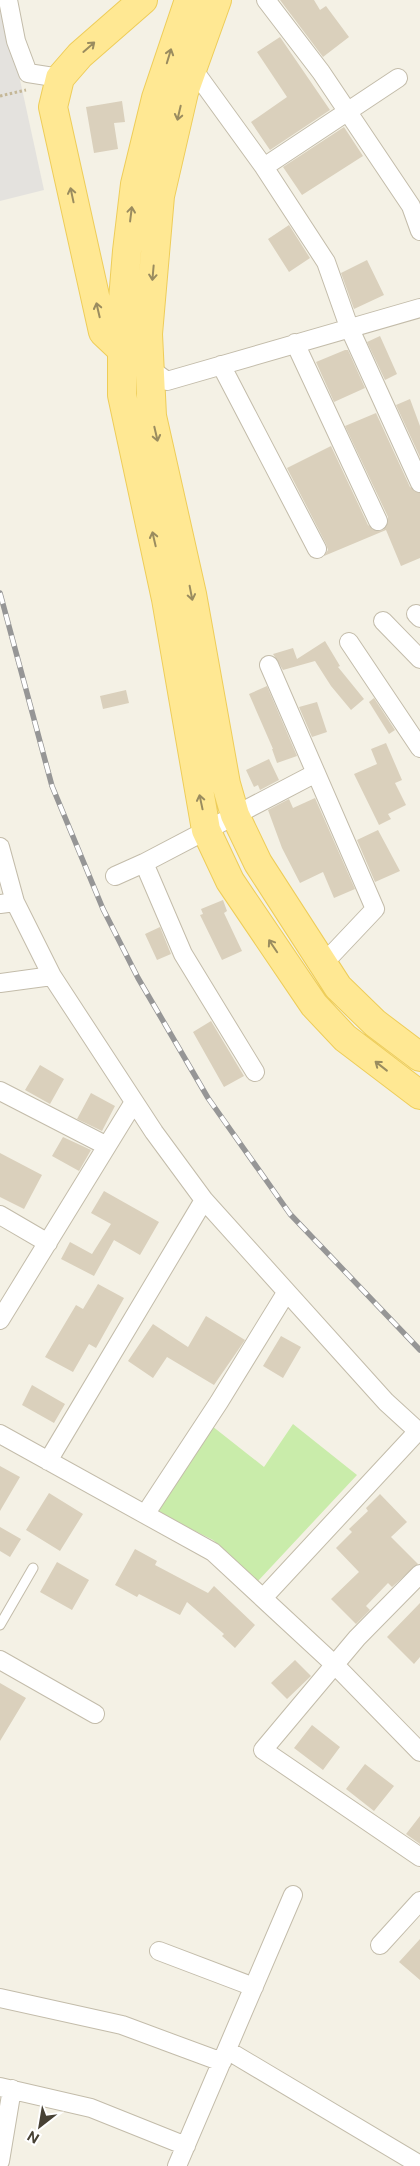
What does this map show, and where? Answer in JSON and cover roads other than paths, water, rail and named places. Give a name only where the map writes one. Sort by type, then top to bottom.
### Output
[{"type":"main road","points":[[122,350],[103,332],[53,107],[60,78],[80,55],[143,0]]},
{"type":"main road","points":[[189,0],[156,98],[135,184],[127,251],[122,350],[122,395],[166,599],[206,830],[230,881],[314,1005],[345,1038],[420,1095]]},
{"type":"main road","points":[[217,0],[184,92],[160,196],[148,334],[152,416],[192,594],[226,784],[235,815],[258,862],[338,987],[357,1007],[420,1057]]},
{"type":"street","points":[[8,0],[16,41],[28,73],[60,78]]},
{"type":"street","points":[[266,0],[321,72],[411,206],[420,231]]},
{"type":"street","points":[[193,69],[264,167],[326,262],[349,327],[420,483]]},
{"type":"street","points":[[264,167],[398,78]]},
{"type":"street","points":[[122,350],[167,381],[420,308]]},
{"type":"street","points":[[295,343],[378,520]]},
{"type":"street","points":[[221,366],[318,549]]},
{"type":"street","points":[[382,621],[420,660]]},
{"type":"street","points":[[349,642],[420,748]]},
{"type":"street","points":[[270,665],[375,909],[322,964]]},
{"type":"street","points":[[115,876],[144,863],[316,772]]},
{"type":"street","points":[[0,847],[8,903],[52,976],[134,1102],[204,1200],[386,1402],[419,1432],[263,1598]]},
{"type":"street","points":[[144,863],[184,954],[255,1072]]},
{"type":"street","points":[[0,983],[52,976]]},
{"type":"street","points":[[0,1091],[107,1146]]},
{"type":"street","points":[[0,1320],[134,1102]]},
{"type":"street","points":[[48,1461],[204,1200]]},
{"type":"street","points":[[0,1215],[48,1242]]},
{"type":"street","points":[[146,1513],[219,1402],[286,1293]]},
{"type":"street","points":[[0,1434],[146,1513],[213,1552],[417,1742]]},
{"type":"street","points":[[420,1574],[357,1638],[336,1666],[262,1750],[420,1857]]},
{"type":"street","points":[[0,1660],[95,1714]]},
{"type":"street","points":[[177,2166],[293,1895]]},
{"type":"street","points":[[380,1945],[420,1901]]},
{"type":"street","points":[[159,1951],[254,1988]]},
{"type":"street","points":[[0,1998],[122,2025],[224,2056],[420,2165]]},
{"type":"street","points":[[0,2160],[6,2088],[90,2108],[186,2146]]},
{"type":"lane","points":[[0,1625],[33,1568]]},
{"type":"railway","points":[[0,593],[52,786],[103,909],[138,978],[208,1098],[290,1214],[420,1350]]}]
